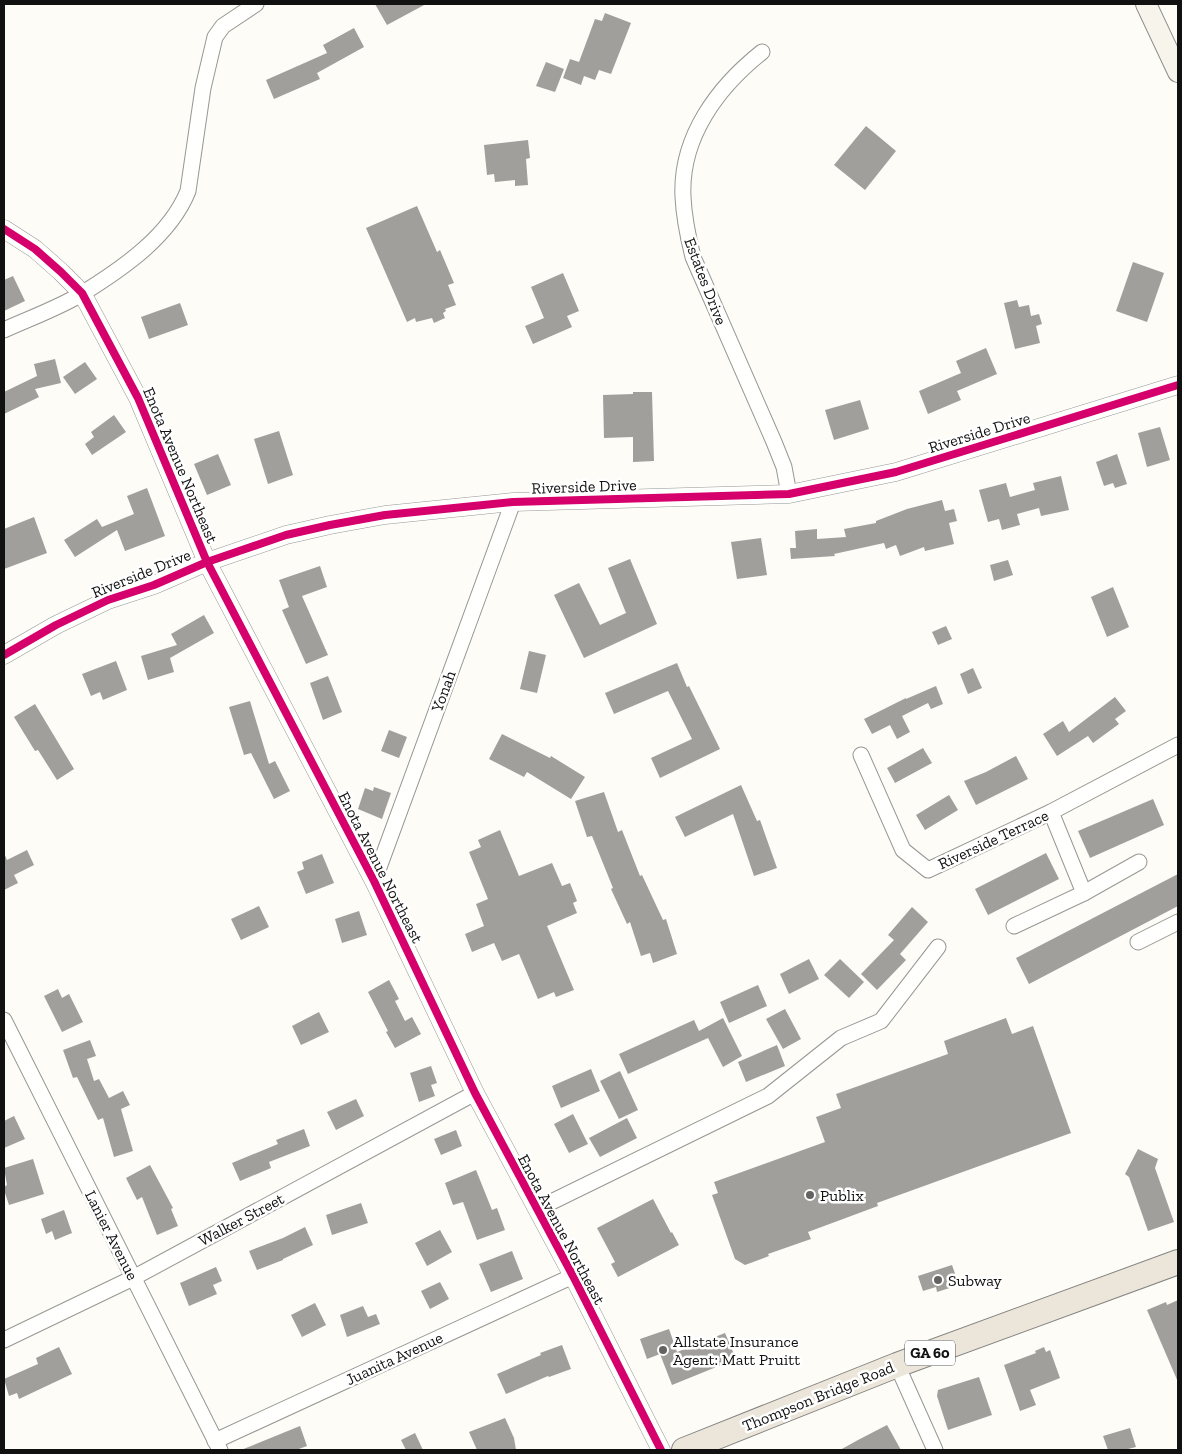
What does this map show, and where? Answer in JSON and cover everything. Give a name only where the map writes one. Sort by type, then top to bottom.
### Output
[{"type":"highway","name":"Thompson Bridge Road","points":[[684,1450],[897,1365],[1178,1262]]},
{"type":"main road","points":[[1146,4],[1178,72]]},
{"type":"street","points":[[4,330],[82,293],[138,254],[165,229],[182,206],[188,190],[203,88],[215,37],[224,26],[256,4]]},
{"type":"street","name":"Estates Drive","points":[[762,52],[737,73],[708,108],[693,139],[685,167],[683,195],[685,226],[693,257],[774,442],[784,467],[789,494]]},
{"type":"street","name":"Enota Avenue Northeast","points":[[4,229],[35,249],[82,293],[138,398],[207,562],[374,881],[474,1093],[573,1276],[661,1450]]},
{"type":"street","name":"Riverside Drive","points":[[4,655],[56,625],[108,600],[154,584],[207,562],[286,535],[385,515],[513,502],[789,494],[896,472],[1178,385]]},
{"type":"street","name":"Yonah","points":[[374,881],[513,502]]},
{"type":"street","name":"Riverside Terrace","points":[[861,755],[903,850],[928,870],[1051,812],[1178,745]]},
{"type":"street","points":[[1051,812],[1084,893]]},
{"type":"street","points":[[1014,926],[1084,893],[1139,862]]},
{"type":"street","points":[[1138,942],[1178,922]]},
{"type":"street","points":[[537,1209],[768,1096],[841,1038],[881,1020],[938,947]]},
{"type":"street","name":"Lanier Avenue","points":[[4,1020],[217,1446]]},
{"type":"street","name":"Walker Street","points":[[4,1340],[133,1278],[474,1093]]},
{"type":"street","name":"Juanita Avenue","points":[[217,1446],[573,1276]]},
{"type":"street","points":[[897,1365],[935,1450]]},
{"type":"building","points":[[375,4],[426,4],[387,25]]},
{"type":"building","points":[[605,13],[631,23],[611,74],[599,70],[595,80],[584,76],[581,85],[563,78],[570,59],[579,62],[595,19],[602,21]]},
{"type":"building","points":[[354,28],[364,47],[317,73],[320,79],[274,99],[266,80],[327,53],[323,45]]},
{"type":"building","points":[[546,62],[564,69],[555,92],[536,86]]},
{"type":"building","points":[[866,126],[896,151],[865,190],[834,165]]},
{"type":"building","points":[[528,140],[530,158],[526,159],[528,185],[515,186],[515,180],[495,182],[494,174],[487,175],[484,145]]},
{"type":"building","points":[[417,206],[437,252],[440,250],[454,283],[448,285],[456,305],[445,309],[446,311],[443,313],[445,318],[434,323],[432,318],[416,322],[415,318],[407,322],[366,228]]},
{"type":"building","points":[[1133,262],[1164,273],[1147,322],[1116,311]]},
{"type":"building","points":[[563,273],[579,311],[567,316],[572,327],[533,344],[525,326],[544,318],[531,287]]},
{"type":"building","points":[[13,276],[25,301],[4,311],[4,280]]},
{"type":"building","points":[[1017,300],[1019,307],[1029,305],[1031,316],[1039,314],[1042,324],[1036,326],[1040,343],[1015,349],[1004,303]]},
{"type":"building","points":[[180,303],[188,325],[149,339],[141,317]]},
{"type":"building","points":[[986,348],[997,374],[957,391],[961,400],[928,414],[919,391],[961,373],[956,361]]},
{"type":"building","points":[[55,359],[61,383],[35,389],[39,397],[4,414],[4,392],[37,376],[34,364]]},
{"type":"building","points":[[85,362],[97,379],[75,394],[63,377]]},
{"type":"building","points":[[633,392],[652,392],[654,461],[633,462],[633,437],[604,438],[603,395],[633,394]]},
{"type":"building","points":[[860,400],[869,429],[834,440],[825,410]]},
{"type":"building","points":[[114,415],[126,432],[92,455],[85,444],[94,437],[91,432]]},
{"type":"building","points":[[1160,427],[1170,460],[1147,467],[1138,433]]},
{"type":"building","points":[[279,431],[293,475],[268,484],[254,439]]},
{"type":"building","points":[[218,454],[231,485],[207,495],[194,464]]},
{"type":"building","points":[[1117,454],[1127,484],[1115,488],[1113,483],[1104,486],[1096,462]]},
{"type":"building","points":[[1061,476],[1069,510],[1041,516],[1039,508],[1017,514],[1020,525],[1002,530],[999,519],[988,522],[979,490],[1006,483],[1010,497],[1035,490],[1033,483]]},
{"type":"building","points":[[147,488],[165,536],[125,551],[117,530],[75,557],[64,540],[97,519],[102,527],[134,514],[127,496]]},
{"type":"building","points":[[942,500],[945,511],[954,509],[957,521],[949,523],[954,544],[925,551],[924,547],[900,556],[896,545],[886,549],[884,543],[834,554],[835,556],[791,559],[790,548],[796,548],[795,531],[817,529],[817,539],[846,537],[844,529],[876,523],[876,521],[907,509]]},
{"type":"building","points":[[34,517],[47,553],[4,569],[4,529]]},
{"type":"building","points":[[761,538],[767,575],[737,579],[731,542]]},
{"type":"building","points":[[630,559],[657,624],[584,658],[554,595],[579,583],[600,625],[626,613],[608,568]]},
{"type":"building","points":[[1008,560],[1013,575],[994,581],[990,565]]},
{"type":"building","points":[[320,566],[327,587],[302,596],[328,655],[306,664],[282,610],[289,607],[279,580]]},
{"type":"building","points":[[1113,587],[1129,627],[1107,637],[1091,597]]},
{"type":"building","points":[[204,615],[214,633],[170,658],[174,672],[148,680],[141,656],[177,645],[171,634]]},
{"type":"building","points":[[946,626],[952,639],[938,645],[932,632]]},
{"type":"building","points":[[529,651],[546,655],[537,693],[520,689]]},
{"type":"building","points":[[116,661],[127,690],[103,700],[100,692],[91,696],[82,674]]},
{"type":"building","points":[[677,663],[687,687],[689,686],[720,749],[660,778],[651,758],[692,739],[668,691],[614,714],[605,693]]},
{"type":"building","points":[[973,668],[982,688],[968,694],[960,674]]},
{"type":"building","points":[[328,676],[342,712],[323,720],[310,683]]},
{"type":"building","points":[[936,686],[943,704],[931,709],[928,703],[902,716],[910,732],[897,739],[890,725],[872,734],[864,719],[906,698]]},
{"type":"building","points":[[1115,697],[1126,711],[1115,719],[1119,724],[1093,743],[1088,736],[1057,756],[1043,734],[1063,721],[1069,732]]},
{"type":"building","points":[[250,701],[269,764],[275,761],[290,791],[274,799],[251,753],[244,755],[229,707]]},
{"type":"building","points":[[35,704],[74,769],[57,780],[38,750],[35,751],[14,717]]},
{"type":"building","points":[[389,730],[407,737],[399,758],[381,751]]},
{"type":"building","points":[[502,734],[550,758],[551,756],[585,777],[571,799],[527,772],[524,777],[489,759]]},
{"type":"building","points":[[923,748],[932,763],[895,783],[887,768]]},
{"type":"building","points":[[1016,756],[1028,779],[976,805],[964,781]]},
{"type":"building","points":[[741,785],[757,821],[760,820],[777,868],[754,876],[733,814],[685,837],[675,817]]},
{"type":"building","points":[[374,787],[391,793],[382,819],[358,809],[365,788],[373,791]]},
{"type":"building","points":[[604,792],[618,832],[622,830],[640,876],[642,875],[663,920],[666,919],[677,954],[653,963],[650,953],[641,956],[630,922],[627,924],[611,889],[613,888],[592,836],[587,837],[575,801]]},
{"type":"building","points":[[949,795],[958,810],[925,830],[916,815]]},
{"type":"building","points":[[1153,799],[1164,825],[1090,858],[1078,831]]},
{"type":"building","points":[[500,830],[519,876],[552,863],[562,886],[570,883],[577,901],[573,903],[577,913],[547,926],[574,990],[556,997],[554,992],[538,999],[519,954],[502,961],[494,943],[472,952],[465,934],[484,926],[476,904],[488,899],[469,852],[481,847],[478,840]]},
{"type":"building","points":[[27,850],[34,865],[14,875],[18,883],[4,890],[4,853],[7,860]]},
{"type":"building","points":[[1046,853],[1059,879],[988,915],[975,889]]},
{"type":"building","points":[[322,854],[334,883],[306,894],[297,872],[304,869],[302,862]]},
{"type":"building","points":[[1178,874],[1178,906],[1029,984],[1016,958]]},
{"type":"building","points":[[259,906],[269,927],[241,940],[231,919]]},
{"type":"building","points":[[912,907],[928,922],[900,954],[906,960],[877,990],[861,974],[894,940],[888,935]]},
{"type":"building","points":[[359,911],[367,935],[342,943],[335,919]]},
{"type":"building","points":[[809,959],[819,979],[789,994],[780,974]]},
{"type":"building","points":[[840,959],[864,982],[849,998],[824,975]]},
{"type":"building","points":[[389,980],[399,999],[395,1001],[405,1021],[412,1017],[421,1034],[395,1048],[368,992]]},
{"type":"building","points":[[758,985],[767,1006],[729,1023],[720,1002]]},
{"type":"building","points":[[58,989],[62,998],[69,994],[83,1022],[62,1032],[44,996]]},
{"type":"building","points":[[785,1009],[801,1039],[783,1049],[766,1019]]},
{"type":"building","points":[[319,1012],[329,1032],[301,1045],[292,1026]]},
{"type":"building","points":[[723,1018],[742,1056],[723,1067],[708,1038],[628,1074],[619,1054],[694,1020],[699,1031]]},
{"type":"building","points":[[1006,1018],[1012,1034],[1033,1026],[1071,1133],[877,1203],[878,1206],[808,1232],[811,1239],[768,1254],[769,1256],[745,1265],[735,1259],[712,1195],[718,1193],[714,1182],[825,1142],[816,1117],[841,1108],[836,1094],[948,1054],[944,1041]]},
{"type":"building","points":[[90,1040],[96,1056],[87,1059],[94,1081],[99,1079],[109,1098],[123,1091],[130,1105],[121,1109],[133,1151],[114,1157],[103,1118],[98,1120],[77,1077],[73,1078],[63,1050]]},
{"type":"building","points":[[777,1045],[785,1066],[746,1082],[738,1062]]},
{"type":"building","points":[[431,1066],[437,1083],[431,1085],[435,1096],[419,1102],[410,1073]]},
{"type":"building","points":[[591,1069],[600,1091],[561,1108],[552,1086]]},
{"type":"building","points":[[620,1071],[638,1110],[619,1119],[600,1081]]},
{"type":"building","points":[[356,1099],[364,1116],[336,1130],[327,1112]]},
{"type":"building","points":[[573,1114],[588,1144],[569,1153],[554,1124]]},
{"type":"building","points":[[14,1116],[25,1139],[4,1148],[4,1121]]},
{"type":"building","points":[[627,1118],[637,1138],[600,1157],[589,1138]]},
{"type":"building","points":[[304,1129],[310,1146],[269,1162],[271,1168],[240,1181],[232,1163],[278,1144],[276,1140]]},
{"type":"building","points":[[456,1130],[462,1146],[441,1155],[434,1139]]},
{"type":"building","points":[[1138,1149],[1158,1159],[1155,1168],[1174,1222],[1148,1231],[1129,1177],[1125,1174]]},
{"type":"building","points":[[33,1159],[44,1194],[9,1205],[4,1190],[4,1187],[7,1185],[4,1168]]},
{"type":"building","points":[[150,1165],[173,1208],[171,1209],[178,1226],[157,1235],[142,1197],[137,1200],[126,1178]]},
{"type":"building","points":[[476,1170],[492,1210],[497,1208],[505,1230],[477,1240],[463,1202],[453,1205],[445,1183]]},
{"type":"building","points":[[653,1199],[679,1245],[618,1277],[611,1264],[615,1262],[597,1228]]},
{"type":"building","points":[[361,1203],[368,1223],[332,1235],[326,1215]]},
{"type":"building","points":[[64,1210],[72,1233],[55,1240],[52,1231],[46,1234],[41,1219]]},
{"type":"building","points":[[305,1227],[313,1245],[257,1270],[249,1251]]},
{"type":"building","points":[[440,1230],[452,1252],[427,1266],[415,1243]]},
{"type":"building","points":[[512,1251],[523,1279],[491,1292],[479,1264]]},
{"type":"building","name":"Subway","points":[[952,1265],[959,1285],[937,1292],[936,1287],[923,1291],[918,1276]]},
{"type":"building","points":[[216,1267],[222,1281],[213,1285],[217,1294],[189,1306],[180,1283]]},
{"type":"building","points":[[440,1282],[449,1299],[430,1309],[421,1291]]},
{"type":"building","points":[[1178,1300],[1178,1382],[1147,1310],[1166,1302],[1167,1305]]},
{"type":"building","points":[[315,1303],[326,1325],[302,1337],[291,1315]]},
{"type":"building","points":[[363,1306],[368,1317],[376,1314],[380,1324],[347,1337],[340,1315]]},
{"type":"building","points":[[669,1329],[677,1352],[725,1333],[736,1359],[672,1385],[660,1354],[647,1359],[640,1339]]},
{"type":"building","points":[[562,1345],[571,1369],[548,1376],[506,1394],[497,1374],[541,1355],[540,1353]]},
{"type":"building","points":[[59,1347],[72,1374],[19,1399],[17,1393],[9,1396],[4,1379],[38,1364],[36,1358]]},
{"type":"building","points":[[1044,1347],[1046,1352],[1050,1350],[1060,1378],[1030,1390],[1036,1405],[1020,1411],[1004,1365],[1036,1353],[1035,1351]]},
{"type":"building","points":[[979,1377],[992,1415],[948,1430],[937,1396],[938,1390]]},
{"type":"building","points":[[505,1418],[514,1438],[516,1450],[477,1450],[469,1432]]},
{"type":"building","points":[[887,1425],[901,1450],[840,1450],[858,1440]]},
{"type":"building","points":[[300,1426],[307,1446],[296,1450],[241,1450]]},
{"type":"building","points":[[1130,1428],[1136,1447],[1124,1450],[1108,1450],[1103,1436]]},
{"type":"building","points":[[415,1433],[423,1450],[406,1450],[401,1440]]},
{"type":"cycle path","points":[[4,229],[35,249],[82,293],[138,398],[207,562],[374,881],[475,1093],[573,1276],[661,1450]]},
{"type":"cycle path","points":[[4,655],[56,625],[108,600],[154,585],[207,562],[286,535],[385,515],[513,502],[789,494],[896,472],[1178,385]]},
{"type":"place","name":"Publix","points":[[810,1195]]},
{"type":"place","name":"Subway","points":[[938,1280]]},
{"type":"place","name":"Allstate Insurance Agent: Matt Pruitt","points":[[663,1350]]}]
